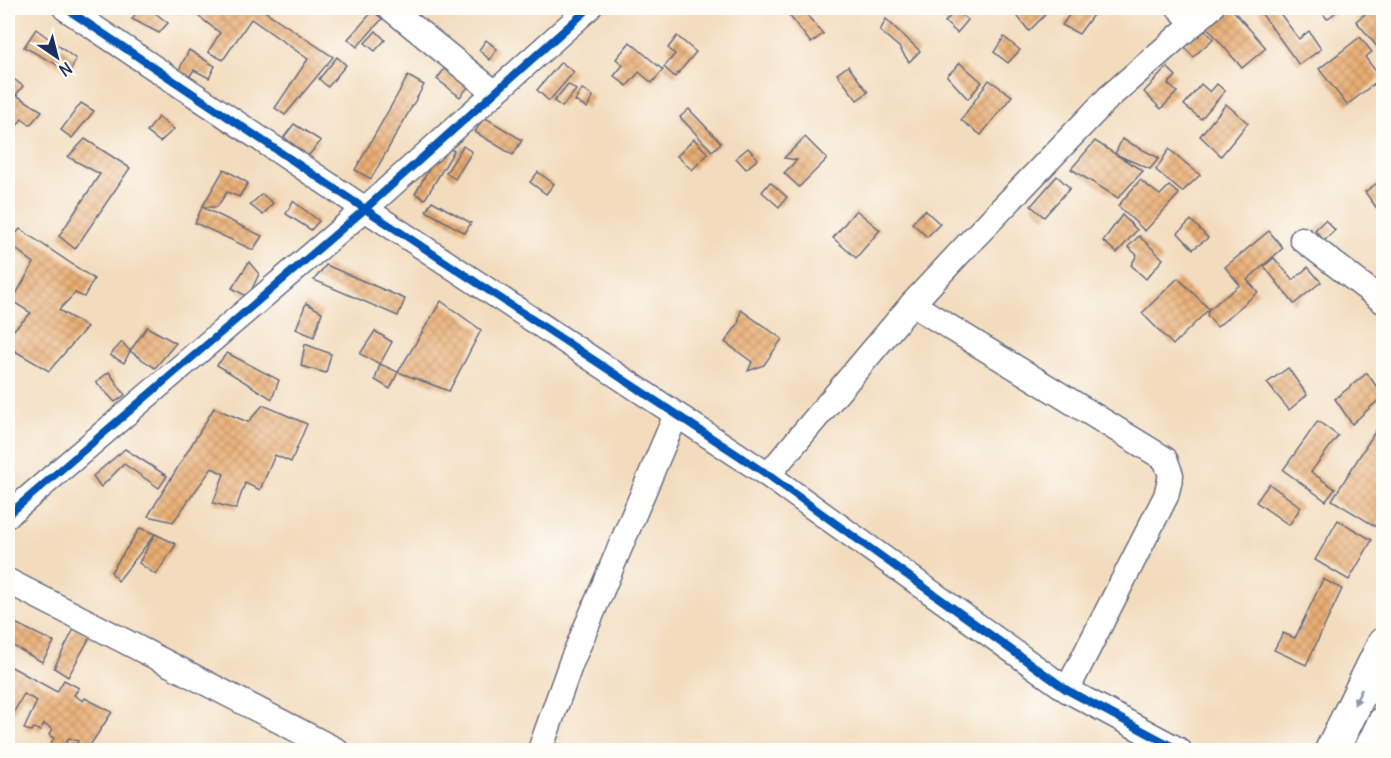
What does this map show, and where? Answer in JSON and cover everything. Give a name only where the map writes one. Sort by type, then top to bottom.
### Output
[{"type":"highway","points":[[1332,750],[1383,644]]},
{"type":"highway","points":[[1371,750],[1383,723]]},
{"type":"street","points":[[65,8],[768,475],[1067,690],[1179,750]]},
{"type":"street","points":[[390,8],[495,93]]},
{"type":"street","points":[[8,515],[365,209],[589,8]]},
{"type":"street","points":[[768,475],[912,304],[1109,97],[1194,13]]},
{"type":"street","points":[[1302,239],[1383,302]]},
{"type":"street","points":[[912,304],[1165,459],[1171,475],[1166,496],[1067,690]]},
{"type":"street","points":[[540,750],[571,663],[676,415]]},
{"type":"street","points":[[8,581],[336,750]]},
{"type":"building","points":[[139,8],[158,8],[154,12],[168,23],[159,33],[132,19]]},
{"type":"building","points":[[170,8],[232,8],[235,10],[236,8],[260,8],[333,57],[285,115],[275,108],[308,59],[251,19],[223,60],[208,52],[220,33],[189,9],[182,14]]},
{"type":"building","points":[[801,8],[823,34],[811,43],[785,10]]},
{"type":"building","points":[[938,8],[958,8],[955,10],[968,20],[957,33],[945,22],[951,15]]},
{"type":"building","points":[[1011,8],[1037,8],[1045,15],[1029,31]]},
{"type":"building","points":[[1074,8],[1098,8],[1079,34],[1062,25]]},
{"type":"building","points":[[1227,8],[1231,8],[1266,48],[1242,68],[1206,26]]},
{"type":"building","points":[[1276,8],[1299,39],[1309,31],[1321,49],[1299,65],[1259,10]]},
{"type":"building","points":[[1319,8],[1339,8],[1340,9],[1327,19]]},
{"type":"building","points":[[1373,8],[1383,8],[1383,54],[1356,21]]},
{"type":"building","points":[[373,11],[382,19],[357,47],[348,39]]},
{"type":"building","points":[[886,19],[920,51],[909,62],[899,47],[880,31]]},
{"type":"building","points":[[1203,28],[1213,39],[1193,57],[1183,45]]},
{"type":"building","points":[[36,29],[76,59],[70,72],[24,47]]},
{"type":"building","points":[[376,31],[385,40],[375,51],[365,43]]},
{"type":"building","points":[[677,36],[696,52],[675,77],[664,67],[675,54],[668,48]]},
{"type":"building","points":[[1004,37],[1020,50],[1008,63],[994,52]]},
{"type":"building","points":[[1360,37],[1372,52],[1365,57],[1381,78],[1347,105],[1319,69]]},
{"type":"building","points":[[486,40],[497,49],[490,60],[479,50]]},
{"type":"building","points":[[630,42],[663,70],[652,83],[639,72],[627,86],[614,76],[623,65],[616,59]]},
{"type":"building","points":[[189,50],[215,66],[209,78],[194,70],[189,77],[178,72]]},
{"type":"building","points":[[337,57],[346,65],[328,87],[319,79]]},
{"type":"building","points":[[561,62],[574,72],[549,101],[537,90]]},
{"type":"building","points":[[960,63],[982,82],[968,99],[947,76]]},
{"type":"building","points":[[848,66],[868,92],[857,100],[837,74]]},
{"type":"building","points":[[1167,67],[1176,76],[1168,84],[1177,92],[1161,109],[1144,92]]},
{"type":"building","points":[[445,68],[469,86],[460,97],[437,79]]},
{"type":"building","points":[[8,75],[23,86],[8,106]]},
{"type":"building","points":[[408,76],[424,85],[371,179],[355,170]]},
{"type":"building","points":[[989,80],[1012,96],[981,135],[961,120]]},
{"type":"building","points":[[568,84],[576,90],[562,107],[554,101]]},
{"type":"building","points":[[1201,84],[1210,92],[1217,84],[1225,91],[1201,119],[1184,105]]},
{"type":"building","points":[[582,89],[593,96],[587,108],[575,101]]},
{"type":"building","points":[[16,95],[42,111],[30,125],[22,119],[14,129],[8,125],[8,109],[14,111]]},
{"type":"building","points":[[81,103],[94,111],[72,138],[61,130]]},
{"type":"building","points":[[1226,104],[1248,123],[1221,156],[1200,136]]},
{"type":"building","points":[[689,109],[721,143],[712,151],[680,117]]},
{"type":"building","points":[[158,117],[174,129],[160,142],[147,132]]},
{"type":"building","points":[[484,117],[522,140],[513,155],[475,132]]},
{"type":"building","points":[[294,124],[321,141],[308,156],[284,137]]},
{"type":"building","points":[[805,137],[827,159],[799,187],[784,173],[797,160],[784,158]]},
{"type":"building","points":[[85,139],[130,168],[75,249],[59,236],[100,174],[68,157]]},
{"type":"building","points":[[694,139],[708,154],[692,170],[677,156]]},
{"type":"building","points":[[1122,139],[1159,158],[1150,169],[1115,154]]},
{"type":"building","points":[[1095,141],[1143,171],[1118,198],[1071,169]]},
{"type":"building","points":[[443,145],[454,151],[425,199],[415,194]]},
{"type":"building","points":[[463,146],[472,152],[455,179],[446,173]]},
{"type":"building","points":[[748,148],[758,159],[746,169],[736,158]]},
{"type":"building","points":[[1169,149],[1200,175],[1182,192],[1156,170]]},
{"type":"building","points":[[224,169],[248,183],[239,197],[227,192],[217,207],[202,207]]},
{"type":"building","points":[[538,172],[554,184],[546,194],[530,182]]},
{"type":"building","points":[[1057,176],[1070,188],[1044,217],[1031,206]]},
{"type":"building","points":[[1383,179],[1383,217],[1365,192]]},
{"type":"building","points":[[1140,180],[1160,195],[1169,186],[1179,194],[1145,231],[1118,206]]},
{"type":"building","points":[[770,182],[787,197],[779,207],[762,192]]},
{"type":"building","points":[[262,194],[273,203],[263,215],[250,205]]},
{"type":"building","points":[[293,201],[319,221],[311,230],[286,214]]},
{"type":"building","points":[[432,201],[471,223],[465,233],[426,211]]},
{"type":"building","points":[[202,207],[262,236],[253,250],[195,223]]},
{"type":"building","points":[[856,210],[880,230],[856,258],[833,238]]},
{"type":"building","points":[[925,210],[940,224],[927,237],[912,223]]},
{"type":"building","points":[[1122,215],[1137,230],[1117,253],[1103,241]]},
{"type":"building","points":[[1191,220],[1208,238],[1193,249],[1178,233]]},
{"type":"building","points":[[1325,220],[1335,230],[1324,241],[1315,230]]},
{"type":"building","points":[[20,229],[94,279],[84,297],[75,293],[59,310],[87,327],[49,371],[8,347],[8,335],[31,313],[12,301],[34,263],[8,243]]},
{"type":"building","points":[[1269,231],[1283,248],[1247,280],[1258,292],[1217,327],[1207,315],[1209,309],[1240,285],[1225,267]]},
{"type":"building","points":[[1139,236],[1163,259],[1146,279],[1131,265],[1137,255],[1128,247]]},
{"type":"building","points":[[1274,258],[1293,280],[1308,267],[1321,282],[1294,304],[1264,266]]},
{"type":"building","points":[[249,262],[259,274],[248,297],[232,288]]},
{"type":"building","points":[[326,265],[405,299],[398,316],[314,280]]},
{"type":"building","points":[[1178,278],[1209,309],[1173,345],[1142,313]]},
{"type":"building","points":[[441,301],[481,330],[449,391],[398,372]]},
{"type":"building","points":[[306,303],[322,312],[314,337],[296,329]]},
{"type":"building","points":[[741,310],[782,339],[764,365],[748,371],[752,362],[725,342],[738,324]]},
{"type":"building","points":[[147,327],[176,343],[155,368],[130,351]]},
{"type":"building","points":[[375,331],[392,342],[380,364],[360,354]]},
{"type":"building","points":[[122,342],[130,351],[124,363],[110,355]]},
{"type":"building","points":[[305,344],[331,354],[326,373],[301,366]]},
{"type":"building","points":[[227,353],[279,380],[272,399],[217,365]]},
{"type":"building","points":[[380,364],[398,372],[390,389],[375,380]]},
{"type":"building","points":[[1288,368],[1307,395],[1289,410],[1267,383]]},
{"type":"building","points":[[109,372],[125,395],[115,402],[96,382]]},
{"type":"building","points":[[1367,373],[1383,396],[1352,424],[1335,399]]},
{"type":"building","points":[[263,405],[307,424],[291,462],[275,455],[260,490],[245,483],[236,509],[213,503],[224,474],[212,468],[173,522],[148,516],[214,408],[248,422]]},
{"type":"building","points":[[1383,419],[1383,517],[1378,528],[1332,500]]},
{"type":"building","points":[[1318,421],[1338,436],[1311,472],[1335,489],[1326,501],[1283,470]]},
{"type":"building","points":[[125,449],[167,476],[159,488],[124,464],[101,487],[93,476]]},
{"type":"building","points":[[1269,484],[1301,507],[1289,525],[1256,502]]},
{"type":"building","points":[[1338,520],[1372,540],[1349,580],[1315,560]]},
{"type":"building","points":[[140,528],[155,534],[118,581],[111,572]]},
{"type":"building","points":[[155,534],[176,544],[156,575],[139,563]]},
{"type":"building","points":[[1323,579],[1342,589],[1306,665],[1274,650],[1283,633],[1295,638]]},
{"type":"building","points":[[13,622],[54,642],[42,662],[8,643],[8,633]]},
{"type":"building","points":[[75,627],[91,635],[68,677],[54,668]]},
{"type":"building","points":[[8,665],[57,692],[64,680],[79,688],[74,695],[83,701],[85,698],[112,712],[87,750],[75,747],[78,741],[69,738],[62,750],[47,750],[54,738],[49,735],[52,729],[44,724],[40,731],[34,728],[31,731],[24,729],[37,701],[24,694],[11,717],[8,715]]},
{"type":"cycle path","points":[[65,8],[768,475],[1067,690],[1179,750]]},
{"type":"cycle path","points":[[8,515],[365,209],[589,8]]}]
